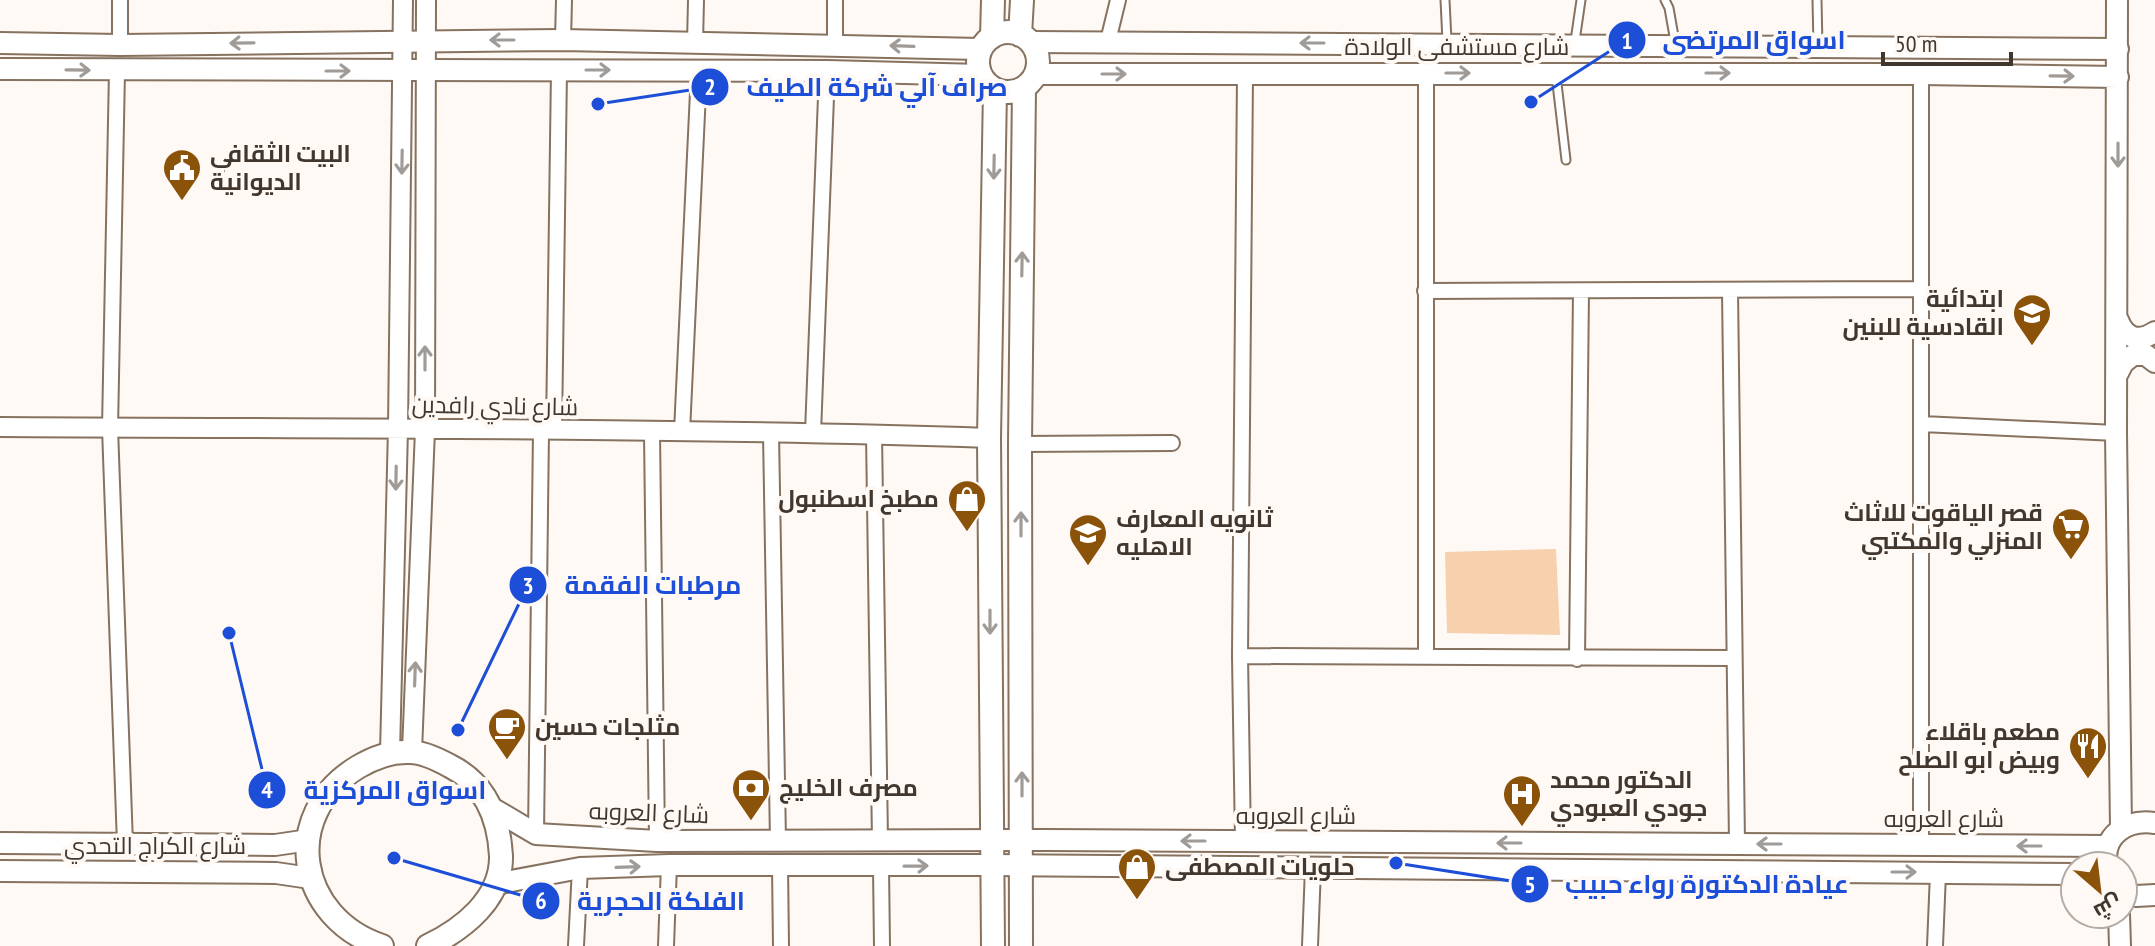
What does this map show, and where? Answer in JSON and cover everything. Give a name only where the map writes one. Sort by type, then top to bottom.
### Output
[{"type":"main road","points":[[993,0],[986,43],[978,64],[988,82],[993,946]]},
{"type":"main road","points":[[1021,946],[1020,444],[1030,81],[1038,59],[1025,38],[1022,0]]},
{"type":"main road","points":[[2110,850],[2121,829],[2116,433],[2117,0]]},
{"type":"main road","points":[[0,43],[120,45],[563,40],[835,44],[986,43],[998,34],[1025,38]]},
{"type":"main road","name":"شارع مستشفى الولادة","points":[[1025,38],[2118,49]]},
{"type":"main road","points":[[1610,73],[1612,44]]},
{"type":"main road","points":[[0,69],[827,71],[988,82],[1007,92],[1030,81]]},
{"type":"main road","name":"شارع مستشفى الولادة","points":[[1030,81],[1245,74],[1426,73],[2118,77]]},
{"type":"main road","points":[[2118,320],[2122,331],[2132,338],[2146,337],[2155,332]]},
{"type":"main road","points":[[2118,373],[2123,363],[2133,355],[2146,355],[2155,362]]},
{"type":"main road","points":[[382,946],[364,941],[341,924],[327,908],[317,896],[307,859],[316,816],[337,783],[368,761],[401,752],[461,771],[479,787],[492,808],[500,836],[501,866],[495,884],[481,910],[445,944]]},
{"type":"main road","name":"شارع العروبه","points":[[492,808],[536,834],[657,841],[1921,845],[2059,853]]},
{"type":"main road","points":[[2121,829],[2135,822],[2155,823]]},
{"type":"main road","points":[[0,843],[275,845],[309,840]]},
{"type":"main road","name":"شارع العروبه","points":[[495,884],[580,868],[669,865],[2059,874]]},
{"type":"main road","name":"شارع الكراج التحدي","points":[[0,871],[276,873],[310,878]]},
{"type":"street","points":[[120,0],[120,45]]},
{"type":"street","points":[[401,752],[398,428],[403,0]]},
{"type":"street","points":[[401,752],[425,430],[426,0]]},
{"type":"street","points":[[563,40],[564,0]]},
{"type":"street","points":[[695,43],[696,0]]},
{"type":"street","points":[[835,0],[835,44]]},
{"type":"street","points":[[1108,41],[1118,0]]},
{"type":"street","points":[[536,834],[559,70]]},
{"type":"street","points":[[117,71],[110,428],[125,844]]},
{"type":"street","points":[[682,432],[699,71]]},
{"type":"street","points":[[813,433],[827,71]]},
{"type":"street","points":[[1426,73],[1426,657]]},
{"type":"street","points":[[1243,841],[1240,656],[1245,74]]},
{"type":"street","points":[[1921,74],[1921,845]]},
{"type":"street","points":[[1425,291],[1920,289]]},
{"type":"street","points":[[1730,290],[1737,844]]},
{"type":"street","points":[[1577,659],[1581,291]]},
{"type":"street","points":[[1922,424],[2116,433]]},
{"type":"street","name":"شارع نادي رافدين","points":[[0,427],[398,428],[989,438]]},
{"type":"street","points":[[652,432],[657,841]]},
{"type":"street","points":[[771,433],[778,841]]},
{"type":"street","points":[[874,434],[880,841]]},
{"type":"street","points":[[1020,444],[1172,443]]},
{"type":"street","points":[[1240,656],[1733,658]]},
{"type":"street","points":[[666,946],[669,865]]},
{"type":"street","points":[[780,866],[781,946]]},
{"type":"street","points":[[881,867],[882,946]]},
{"type":"street","points":[[576,946],[580,868]]},
{"type":"street","points":[[1310,946],[1313,868]]},
{"type":"street","points":[[1935,946],[1938,873]]},
{"type":"lane","points":[[1445,0],[1447,44]]},
{"type":"lane","points":[[1575,44],[1581,0]]},
{"type":"lane","points":[[1665,0],[1675,45]]},
{"type":"lane","points":[[1817,0],[1818,46]]},
{"type":"lane","points":[[1556,73],[1566,160]]},
{"type":"shaded area","points":[[1556,549],[1560,635],[1447,633],[1445,552]]},
{"type":"place","name":"اسواق المرتضى","points":[[1531,102]]},
{"type":"place","name":"صراف آلي شركة الطيف","points":[[598,104]]},
{"type":"place","name":"البيت الثقافي الديوانية","points":[[182,202]]},
{"type":"place","name":"ابتدائية القادسية للبنين","points":[[2032,347]]},
{"type":"place","name":"مطبخ اسطنبول","points":[[967,533]]},
{"type":"place","name":"قصر الياقوت للاثاث المنزلي والمكتبي","points":[[2071,561]]},
{"type":"place","name":"ثانويه المعارف الاهليه","points":[[1088,567]]},
{"type":"place","name":"اسواق المركزية","points":[[229,633]]},
{"type":"place","name":"مرطبات الفقمة","points":[[458,730]]},
{"type":"place","name":"مثلجات حسين","points":[[507,761]]},
{"type":"place","name":"مطعم باقلاء وبيض ابو الصلح","points":[[2088,780]]},
{"type":"place","name":"مصرف الخليج","points":[[751,822]]},
{"type":"place","name":"الدكتور محمد جودي العبودي","points":[[1522,828]]},
{"type":"place","name":"الفلكة الحجرية","points":[[394,858]]},
{"type":"place","name":"عيادة الدكتورة رواء حبيب","points":[[1396,863]]},
{"type":"place","name":"حلويات المصطفى","points":[[1137,901]]}]
